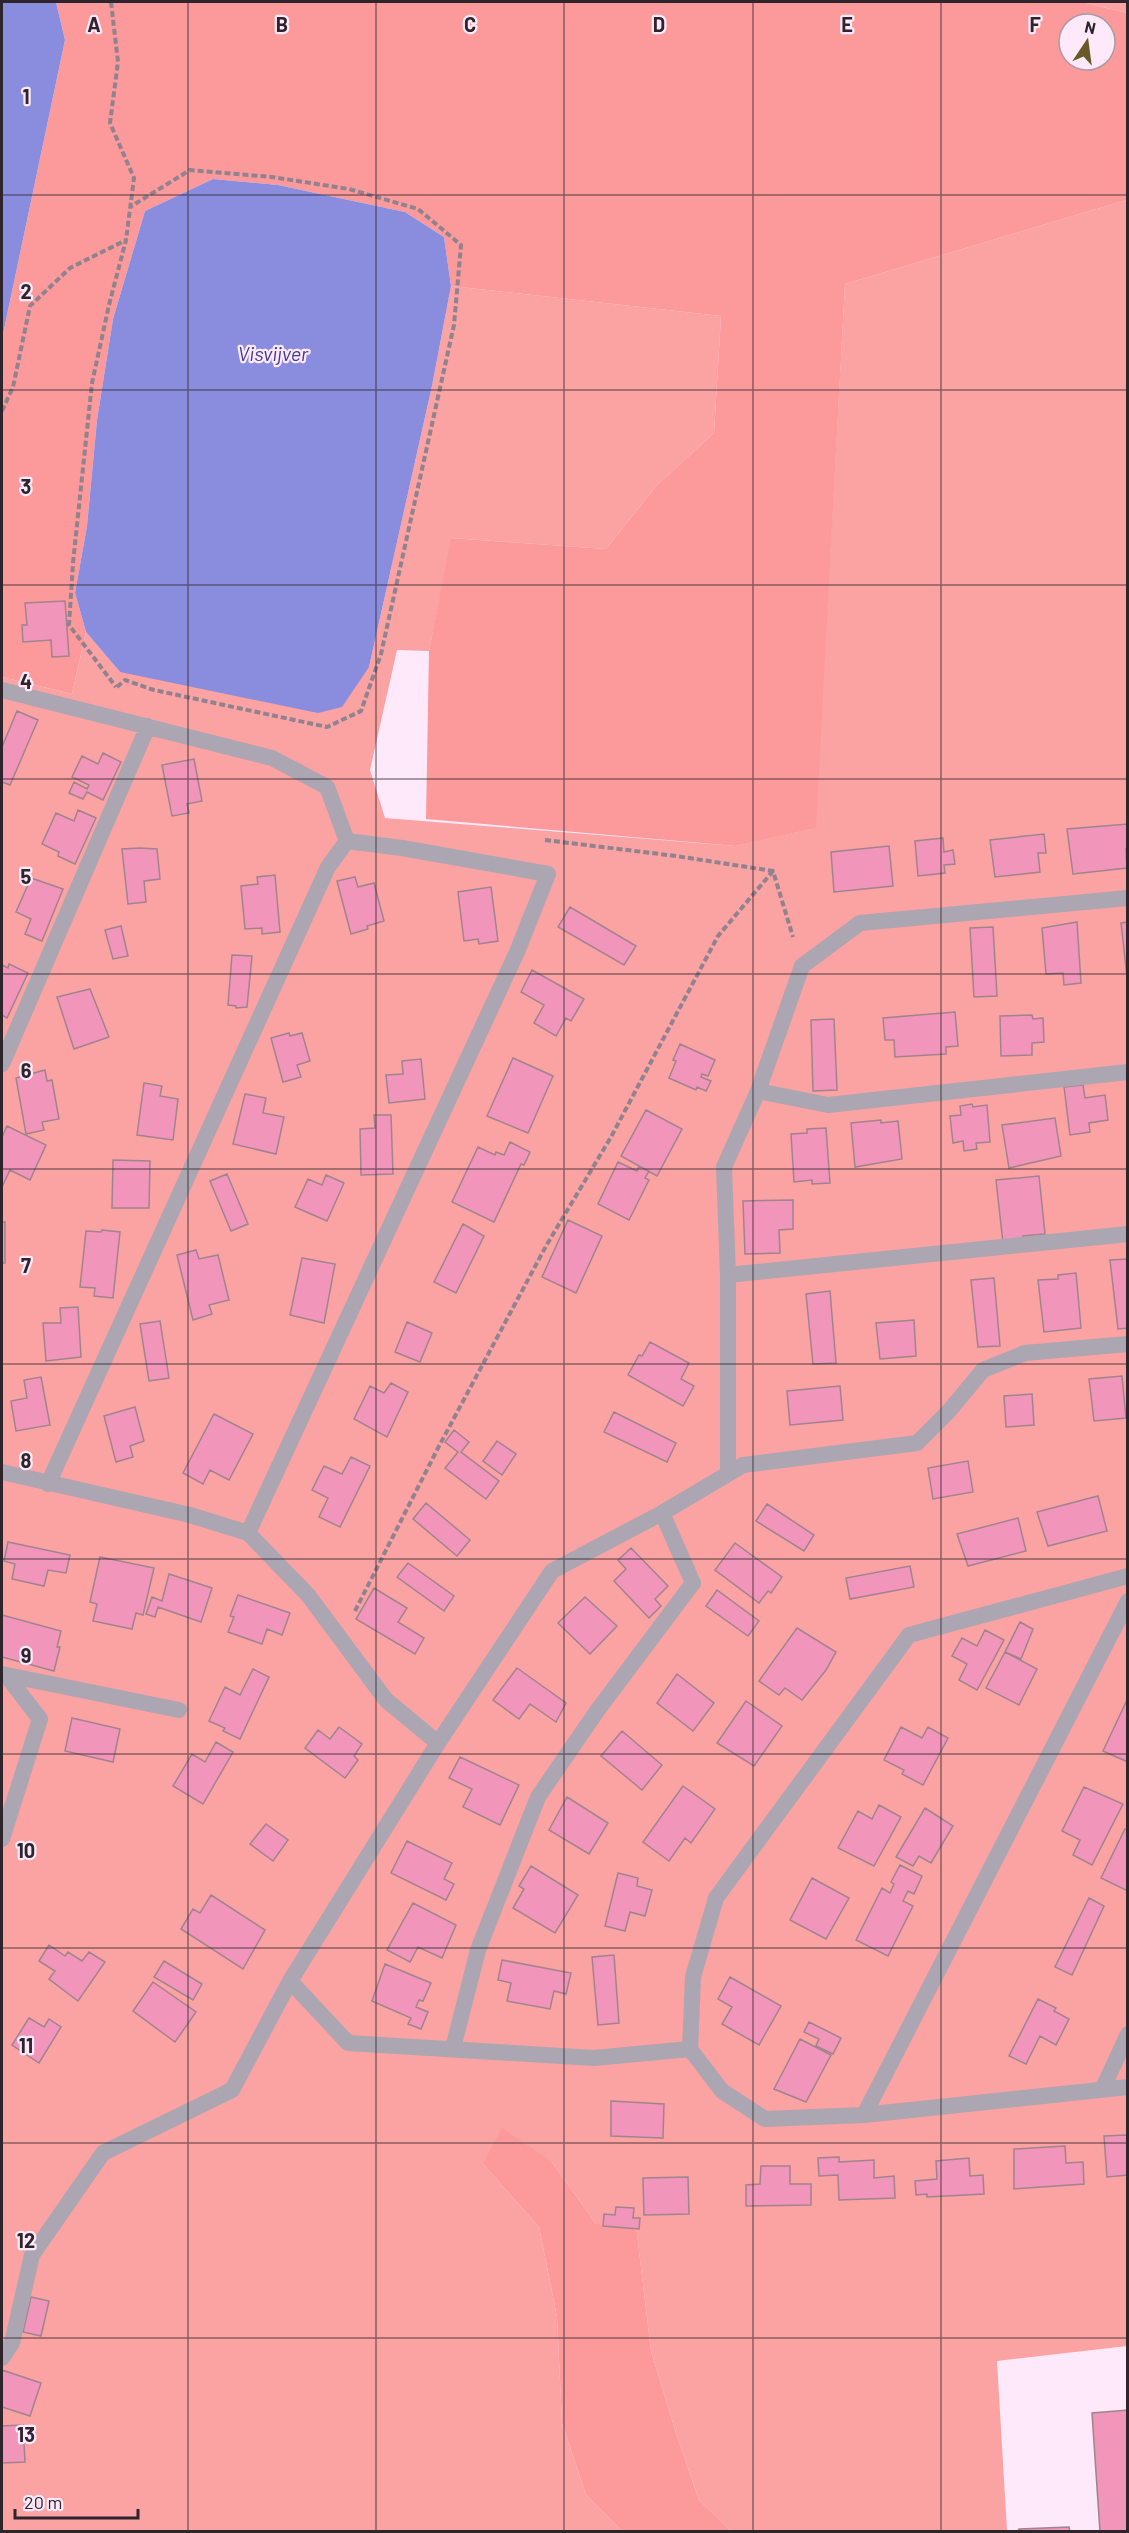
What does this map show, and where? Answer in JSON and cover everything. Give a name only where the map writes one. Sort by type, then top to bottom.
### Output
[{"type":"lane","points":[[2,690],[272,758],[327,787],[348,842]]},
{"type":"lane","points":[[2,1064],[148,726]]},
{"type":"lane","points":[[48,1484],[328,867],[348,842]]},
{"type":"lane","points":[[248,1533],[517,952],[548,874],[402,848],[348,842]]},
{"type":"lane","points":[[728,1474],[728,1275],[724,1167],[758,1091],[802,966],[860,923],[1128,898]]},
{"type":"lane","points":[[758,1091],[828,1105],[1128,1072]]},
{"type":"lane","points":[[728,1275],[1128,1234]]},
{"type":"lane","points":[[2,2358],[12,2343],[32,2255],[103,2152],[232,2090],[290,1981],[438,1743],[552,1571],[663,1513],[743,1465],[917,1443],[949,1411],[983,1370],[1025,1353],[1128,1344]]},
{"type":"lane","points":[[2,1472],[190,1515],[248,1533],[308,1595],[386,1700],[438,1743]]},
{"type":"lane","points":[[453,2048],[478,1950],[538,1797],[597,1711],[693,1583],[663,1513]]},
{"type":"lane","points":[[1128,1576],[909,1635],[716,1898],[693,1977],[690,2049],[722,2091],[765,2119],[864,2115],[1128,2087]]},
{"type":"lane","points":[[864,2115],[1128,1601]]},
{"type":"lane","points":[[4,1675],[179,1710]]},
{"type":"lane","points":[[2,1839],[40,1719],[4,1675]]},
{"type":"lane","points":[[290,1981],[348,2043],[594,2058],[690,2049]]},
{"type":"lane","points":[[1102,2090],[1128,2034]]},
{"type":"path","points":[[111,2],[118,62],[110,123],[134,178],[126,240],[92,383],[73,563],[69,625],[116,687]]},
{"type":"path","points":[[95,713],[116,687],[125,680],[154,690],[327,727],[361,711],[381,654],[454,325],[461,245],[418,209],[349,189],[272,177],[190,170],[130,207]]},
{"type":"path","points":[[2,411],[13,387],[30,306],[70,268],[126,240]]},
{"type":"path","points":[[540,840],[676,856],[773,871]]},
{"type":"path","points":[[773,871],[802,966]]},
{"type":"path","points":[[337,1632],[348,1624],[438,1448],[530,1277],[611,1137],[718,936],[773,871]]},
{"type":"shaded area","points":[[56,2],[1082,2],[1127,13],[1127,200],[845,284],[816,828],[736,846],[426,819],[429,651],[451,538],[606,549],[657,485],[714,433],[721,316],[451,286],[444,237],[405,212],[278,185],[213,179],[145,211],[113,319],[97,420],[87,526],[75,593],[86,632],[72,694],[2,677],[2,339],[65,40]]},
{"type":"shaded area","points":[[1082,2],[1127,2],[1127,13]]},
{"type":"shaded area","points":[[1127,200],[1127,2346],[997,2361],[1007,2531],[731,2531],[699,2500],[677,2436],[651,2351],[636,2226],[596,2224],[552,2162],[483,2164],[539,2227],[557,2317],[562,2423],[586,2495],[622,2531],[2,2532],[2,677],[72,694],[86,632],[120,672],[369,667],[432,386],[451,286],[721,316],[714,433],[657,485],[606,549],[452,538],[429,651],[397,650],[370,770],[385,818],[736,846],[815,828],[845,284]]},
{"type":"shaded area","points":[[502,2128],[552,2162],[596,2224],[636,2225],[651,2351],[677,2436],[699,2500],[731,2531],[622,2531],[586,2495],[562,2423],[557,2317],[539,2227],[483,2164]]},
{"type":"water","points":[[2,2],[56,2],[65,40],[2,339]]},
{"type":"water","name":"Visvijver","points":[[213,179],[278,185],[405,212],[444,237],[451,286],[432,386],[369,667],[342,707],[318,713],[120,672],[86,632],[75,593],[87,526],[97,420],[113,319],[145,211]]},
{"type":"building","points":[[65,601],[69,656],[52,657],[51,640],[23,642],[22,625],[27,625],[25,603]]},
{"type":"building","points":[[17,711],[38,720],[10,785],[2,782],[2,747]]},
{"type":"building","points":[[103,753],[121,762],[103,800],[87,792],[83,799],[69,793],[74,782],[87,789],[89,785],[72,777],[82,756],[98,764]]},
{"type":"building","points":[[194,759],[202,801],[187,804],[189,813],[172,816],[162,765]]},
{"type":"building","points":[[78,810],[96,818],[75,864],[58,856],[59,852],[42,844],[56,813],[74,821]]},
{"type":"building","points":[[1128,824],[1127,868],[1073,874],[1067,829]]},
{"type":"building","points":[[1044,834],[1046,853],[1038,853],[1040,872],[995,877],[990,840]]},
{"type":"building","points":[[943,838],[944,852],[953,850],[955,864],[944,865],[945,873],[918,876],[915,841]]},
{"type":"building","points":[[889,846],[893,886],[834,892],[831,852]]},
{"type":"building","points":[[122,849],[157,849],[160,879],[144,881],[146,902],[128,904]]},
{"type":"building","points":[[275,875],[280,932],[262,934],[262,928],[245,929],[241,886],[258,884],[257,877]]},
{"type":"building","points":[[355,877],[358,887],[374,883],[384,921],[351,934],[337,881]]},
{"type":"building","points":[[31,878],[63,889],[42,941],[25,934],[31,919],[16,912]]},
{"type":"building","points":[[491,887],[498,941],[479,944],[478,939],[464,941],[458,892]]},
{"type":"building","points":[[570,907],[636,946],[624,965],[558,927]]},
{"type":"building","points":[[1077,922],[1081,983],[1064,985],[1063,973],[1046,974],[1042,928]]},
{"type":"building","points":[[1128,922],[1128,977],[1127,977],[1121,923]]},
{"type":"building","points":[[121,926],[128,956],[113,959],[105,930]]},
{"type":"building","points":[[993,927],[997,996],[974,997],[970,928]]},
{"type":"building","points":[[232,955],[252,956],[247,1007],[236,1008],[236,1006],[228,1005]]},
{"type":"building","points":[[9,964],[28,973],[7,1018],[2,1015],[2,965],[8,968]]},
{"type":"building","points":[[532,970],[584,999],[571,1021],[566,1018],[556,1036],[534,1023],[544,1005],[521,992]]},
{"type":"building","points":[[90,989],[109,1037],[74,1049],[57,997]]},
{"type":"building","points":[[955,1012],[958,1046],[946,1047],[946,1054],[895,1057],[894,1040],[885,1040],[883,1018]]},
{"type":"building","points":[[1032,1015],[1033,1019],[1043,1018],[1044,1042],[1032,1043],[1032,1055],[1001,1056],[1000,1016]]},
{"type":"building","points":[[834,1019],[837,1090],[813,1091],[811,1020]]},
{"type":"building","points":[[289,1033],[290,1036],[302,1033],[310,1061],[297,1065],[301,1077],[283,1082],[271,1038]]},
{"type":"building","points":[[680,1044],[715,1060],[708,1076],[702,1074],[701,1077],[711,1081],[706,1091],[697,1087],[696,1090],[669,1078]]},
{"type":"building","points":[[513,1058],[553,1076],[528,1133],[487,1116]]},
{"type":"building","points":[[421,1059],[425,1099],[389,1103],[386,1075],[403,1074],[402,1061]]},
{"type":"building","points":[[45,1070],[47,1081],[52,1080],[59,1119],[42,1122],[44,1130],[26,1134],[16,1078]]},
{"type":"building","points":[[144,1083],[162,1086],[160,1096],[178,1099],[173,1140],[137,1135]]},
{"type":"building","points":[[1083,1085],[1085,1098],[1105,1095],[1108,1120],[1089,1123],[1090,1132],[1070,1135],[1064,1087]]},
{"type":"building","points":[[245,1094],[266,1098],[263,1113],[284,1117],[276,1154],[233,1144]]},
{"type":"building","points":[[972,1104],[973,1107],[987,1105],[990,1142],[976,1143],[977,1149],[964,1151],[963,1141],[953,1143],[950,1116],[961,1115],[960,1106]]},
{"type":"building","points":[[646,1110],[682,1129],[657,1176],[621,1156]]},
{"type":"building","points":[[374,1115],[391,1115],[393,1174],[361,1175],[360,1129],[375,1128]]},
{"type":"building","points":[[1055,1118],[1061,1156],[1009,1168],[1002,1125]]},
{"type":"building","points":[[881,1120],[881,1123],[898,1121],[902,1159],[855,1167],[851,1123]]},
{"type":"building","points":[[7,1126],[46,1145],[30,1180],[10,1170],[2,1187],[2,1137]]},
{"type":"building","points":[[826,1128],[830,1183],[812,1184],[812,1180],[794,1182],[791,1134],[807,1133],[807,1129]]},
{"type":"building","points":[[510,1142],[530,1152],[524,1165],[521,1164],[494,1222],[452,1202],[478,1147],[495,1155],[496,1152],[504,1155]]},
{"type":"building","points":[[113,1160],[150,1161],[149,1208],[112,1208]]},
{"type":"building","points":[[618,1162],[637,1171],[639,1166],[649,1171],[645,1178],[649,1180],[629,1220],[598,1204]]},
{"type":"building","points":[[227,1174],[248,1224],[231,1231],[210,1181]]},
{"type":"building","points":[[326,1175],[344,1183],[327,1221],[295,1207],[308,1179],[322,1185]]},
{"type":"building","points":[[1039,1176],[1045,1234],[1023,1236],[1023,1242],[1003,1243],[996,1180]]},
{"type":"building","points":[[793,1200],[793,1229],[779,1230],[780,1253],[745,1254],[743,1201]]},
{"type":"building","points":[[568,1220],[602,1236],[576,1293],[542,1277]]},
{"type":"building","points":[[2,1222],[5,1222],[5,1263],[2,1263]]},
{"type":"building","points":[[463,1224],[484,1236],[456,1293],[434,1282]]},
{"type":"building","points":[[102,1230],[120,1232],[113,1298],[94,1296],[95,1288],[80,1287],[86,1231],[101,1232]]},
{"type":"building","points":[[196,1250],[199,1259],[218,1255],[229,1300],[209,1305],[212,1314],[193,1320],[177,1255]]},
{"type":"building","points":[[302,1258],[335,1264],[324,1323],[290,1315]]},
{"type":"building","points":[[1128,1259],[1128,1328],[1118,1329],[1110,1260]]},
{"type":"building","points":[[1076,1273],[1081,1328],[1044,1332],[1038,1280],[1058,1279],[1058,1275]]},
{"type":"building","points":[[994,1278],[1000,1346],[978,1347],[971,1280]]},
{"type":"building","points":[[830,1291],[836,1363],[813,1364],[806,1294]]},
{"type":"building","points":[[78,1307],[81,1357],[46,1361],[43,1323],[61,1323],[60,1308]]},
{"type":"building","points":[[914,1320],[916,1356],[880,1359],[876,1323]]},
{"type":"building","points":[[160,1321],[169,1378],[149,1381],[140,1324]]},
{"type":"building","points":[[407,1322],[432,1333],[420,1362],[395,1352]]},
{"type":"building","points":[[650,1342],[689,1363],[681,1379],[694,1386],[683,1406],[628,1375],[639,1355],[642,1356]]},
{"type":"building","points":[[1122,1376],[1126,1418],[1094,1421],[1089,1379]]},
{"type":"building","points":[[41,1377],[50,1425],[16,1431],[11,1401],[27,1398],[24,1380]]},
{"type":"building","points":[[391,1383],[408,1392],[387,1437],[354,1419],[370,1386],[384,1393]]},
{"type":"building","points":[[840,1386],[843,1420],[790,1425],[787,1391]]},
{"type":"building","points":[[1032,1394],[1034,1425],[1006,1427],[1004,1396]]},
{"type":"building","points":[[135,1407],[144,1441],[130,1446],[133,1457],[116,1462],[104,1416]]},
{"type":"building","points":[[614,1412],[676,1443],[667,1462],[604,1432]]},
{"type":"building","points":[[214,1414],[253,1434],[229,1480],[210,1470],[203,1484],[183,1473]]},
{"type":"building","points":[[454,1430],[469,1442],[461,1452],[499,1481],[486,1499],[445,1468],[458,1452],[445,1442]]},
{"type":"building","points":[[497,1441],[516,1454],[502,1475],[483,1461]]},
{"type":"building","points":[[351,1457],[370,1466],[340,1527],[319,1517],[328,1498],[312,1490],[324,1466],[342,1474]]},
{"type":"building","points":[[968,1461],[973,1492],[933,1499],[928,1468]]},
{"type":"building","points":[[1098,1496],[1107,1531],[1048,1546],[1037,1512]]},
{"type":"building","points":[[426,1503],[470,1540],[457,1556],[413,1519]]},
{"type":"building","points":[[767,1504],[814,1535],[804,1551],[756,1521]]},
{"type":"building","points":[[1018,1518],[1026,1551],[968,1566],[957,1534]]},
{"type":"building","points":[[8,1542],[70,1555],[66,1573],[48,1570],[44,1586],[12,1579],[15,1564],[4,1561]]},
{"type":"building","points":[[735,1543],[782,1577],[771,1593],[768,1591],[759,1603],[715,1570]]},
{"type":"building","points":[[631,1548],[668,1586],[655,1599],[661,1606],[649,1618],[614,1581],[626,1569],[618,1560]]},
{"type":"building","points":[[100,1557],[154,1568],[143,1615],[136,1613],[132,1629],[93,1621],[97,1604],[90,1602]]},
{"type":"building","points":[[408,1563],[454,1596],[444,1611],[397,1577]]},
{"type":"building","points":[[910,1566],[914,1587],[850,1599],[846,1578]]},
{"type":"building","points":[[169,1574],[212,1588],[201,1622],[158,1607],[155,1617],[146,1614],[152,1597],[162,1601]]},
{"type":"building","points":[[374,1588],[407,1608],[398,1622],[424,1638],[415,1654],[356,1619]]},
{"type":"building","points":[[717,1590],[759,1621],[748,1636],[706,1606]]},
{"type":"building","points":[[238,1595],[290,1613],[282,1635],[267,1629],[262,1644],[228,1632],[234,1617],[230,1616]]},
{"type":"building","points":[[585,1597],[617,1626],[590,1654],[558,1623]]},
{"type":"building","points":[[2,1615],[61,1631],[54,1671],[2,1657]]},
{"type":"building","points":[[1020,1622],[1033,1629],[1021,1659],[1005,1652]]},
{"type":"building","points":[[797,1628],[836,1652],[826,1670],[802,1700],[785,1688],[779,1695],[759,1681]]},
{"type":"building","points":[[985,1630],[1004,1640],[977,1690],[959,1680],[967,1664],[952,1656],[962,1638],[977,1646]]},
{"type":"building","points":[[1005,1652],[1037,1669],[1019,1705],[986,1688]]},
{"type":"building","points":[[517,1668],[566,1703],[556,1722],[530,1704],[519,1719],[493,1700]]},
{"type":"building","points":[[253,1669],[269,1677],[240,1739],[223,1731],[225,1728],[209,1721],[225,1687],[240,1695]]},
{"type":"building","points":[[677,1674],[714,1703],[693,1731],[657,1703]]},
{"type":"building","points":[[1128,1700],[1128,1762],[1103,1751]]},
{"type":"building","points":[[746,1701],[782,1726],[754,1766],[717,1743]]},
{"type":"building","points":[[72,1718],[120,1729],[113,1762],[65,1751]]},
{"type":"building","points":[[339,1727],[362,1744],[354,1756],[358,1760],[345,1778],[305,1748],[318,1730],[330,1739]]},
{"type":"building","points":[[901,1727],[922,1738],[928,1727],[948,1738],[923,1785],[902,1774],[904,1770],[884,1760]]},
{"type":"building","points":[[622,1731],[662,1765],[642,1790],[601,1756]]},
{"type":"building","points":[[216,1742],[233,1752],[203,1804],[173,1786],[192,1754],[205,1762]]},
{"type":"building","points":[[460,1757],[519,1785],[500,1825],[463,1807],[472,1789],[449,1778]]},
{"type":"building","points":[[683,1786],[715,1809],[691,1843],[685,1838],[669,1861],[643,1842]]},
{"type":"building","points":[[1084,1787],[1123,1804],[1092,1865],[1073,1855],[1080,1840],[1062,1831]]},
{"type":"building","points":[[567,1797],[608,1823],[589,1854],[549,1830]]},
{"type":"building","points":[[879,1805],[901,1817],[874,1866],[838,1848],[858,1811],[872,1819]]},
{"type":"building","points":[[925,1808],[953,1826],[931,1863],[919,1856],[913,1866],[896,1857]]},
{"type":"building","points":[[266,1824],[288,1840],[273,1861],[250,1844]]},
{"type":"building","points":[[1125,1829],[1128,1830],[1128,1891],[1101,1878]]},
{"type":"building","points":[[407,1841],[452,1863],[444,1879],[454,1884],[446,1900],[391,1873]]},
{"type":"building","points":[[900,1865],[922,1876],[914,1894],[908,1891],[903,1901],[913,1906],[888,1956],[856,1940],[882,1888],[890,1893],[894,1884],[891,1882]]},
{"type":"building","points":[[531,1866],[578,1895],[555,1933],[513,1908],[524,1889],[519,1886]]},
{"type":"building","points":[[618,1873],[638,1878],[637,1886],[652,1890],[645,1916],[630,1912],[625,1931],[605,1926]]},
{"type":"building","points":[[812,1878],[849,1898],[826,1939],[790,1920]]},
{"type":"building","points":[[211,1895],[265,1930],[243,1969],[181,1929],[193,1909],[200,1913]]},
{"type":"building","points":[[1089,1898],[1104,1906],[1072,1975],[1055,1967]]},
{"type":"building","points":[[413,1903],[456,1925],[442,1958],[418,1947],[410,1962],[387,1950]]},
{"type":"building","points":[[49,1945],[65,1956],[68,1952],[82,1961],[89,1952],[105,1962],[78,2001],[49,1979],[55,1971],[39,1961]]},
{"type":"building","points":[[614,1955],[619,2023],[598,2025],[592,1957]]},
{"type":"building","points":[[502,1960],[571,1973],[566,1994],[554,1991],[550,2009],[507,2001],[511,1983],[498,1980]]},
{"type":"building","points":[[164,1961],[202,1984],[193,2000],[154,1977]]},
{"type":"building","points":[[385,1964],[431,1983],[423,2001],[419,2000],[416,2007],[428,2012],[421,2029],[408,2024],[411,2018],[372,2001]]},
{"type":"building","points":[[730,1977],[781,2006],[759,2045],[722,2024],[732,2007],[718,1999]]},
{"type":"building","points":[[153,1982],[196,2012],[175,2042],[133,2011]]},
{"type":"building","points":[[1038,1999],[1056,2008],[1054,2011],[1069,2019],[1056,2045],[1040,2036],[1026,2064],[1009,2056]]},
{"type":"building","points":[[29,2018],[44,2027],[49,2019],[61,2027],[39,2063],[12,2045]]},
{"type":"building","points":[[809,2022],[841,2038],[833,2054],[816,2046],[819,2039],[804,2032]]},
{"type":"building","points":[[800,2039],[831,2055],[806,2102],[774,2089]]},
{"type":"building","points":[[611,2101],[664,2104],[663,2138],[611,2136]]},
{"type":"building","points":[[1128,2135],[1128,2175],[1107,2177],[1104,2136]]},
{"type":"building","points":[[1065,2146],[1066,2163],[1083,2162],[1084,2184],[1014,2189],[1014,2149]]},
{"type":"building","points":[[839,2157],[839,2162],[874,2160],[874,2178],[894,2176],[895,2198],[839,2200],[838,2175],[819,2176],[818,2158]]},
{"type":"building","points":[[969,2158],[970,2176],[983,2175],[984,2194],[927,2197],[927,2194],[916,2195],[915,2181],[937,2179],[936,2161]]},
{"type":"building","points":[[761,2166],[790,2166],[790,2184],[811,2184],[811,2205],[746,2206],[746,2185],[760,2184]]},
{"type":"building","points":[[688,2177],[689,2214],[644,2215],[643,2178]]},
{"type":"building","points":[[616,2207],[634,2208],[633,2218],[640,2218],[639,2229],[603,2226],[604,2214],[615,2215]]},
{"type":"building","points":[[31,2297],[49,2301],[41,2336],[23,2332]]},
{"type":"building","points":[[2,2370],[41,2383],[30,2416],[2,2407]]},
{"type":"building","points":[[1128,2410],[1128,2532],[1100,2532],[1092,2413]]},
{"type":"building","points":[[23,2425],[25,2462],[2,2463],[2,2426]]},
{"type":"building","points":[[1069,2527],[1070,2532],[1017,2532],[1019,2529]]}]
